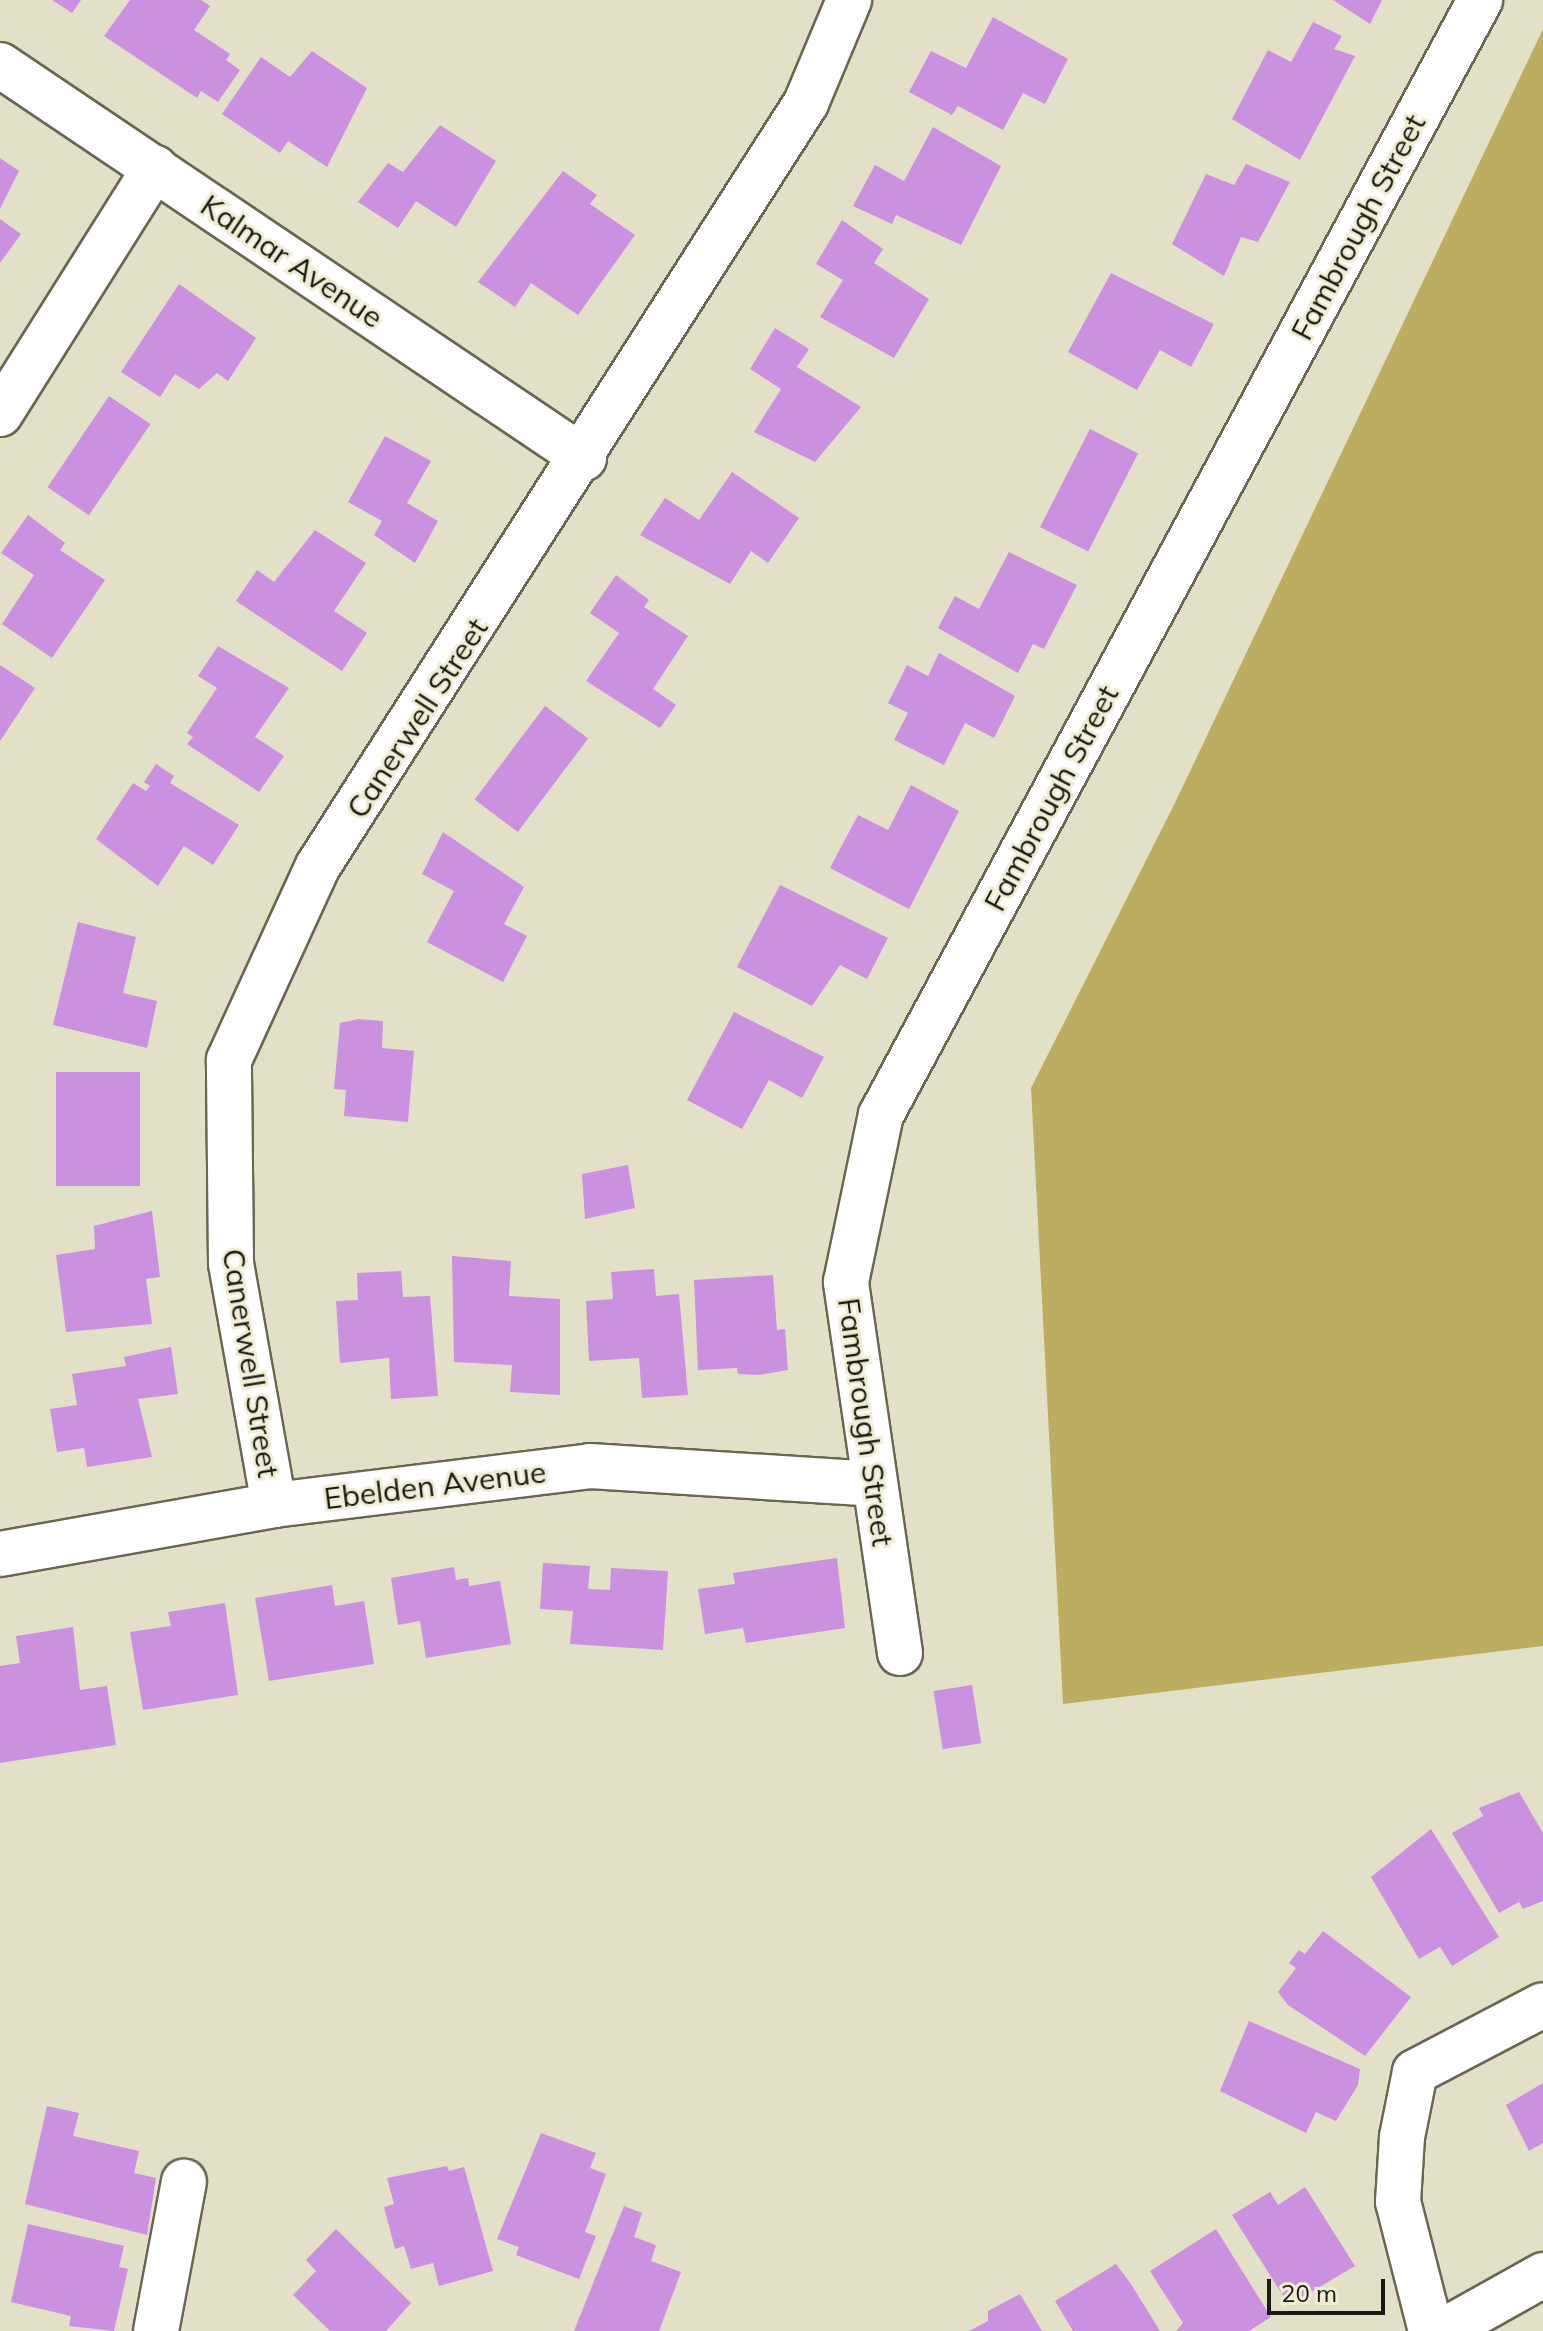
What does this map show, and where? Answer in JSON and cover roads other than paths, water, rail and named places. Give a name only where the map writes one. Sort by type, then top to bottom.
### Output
[{"type":"street","name":"Canerwell Street","points":[[274,1505],[231,1263],[229,1060],[318,866],[584,458],[806,103],[849,0]]},
{"type":"street","name":"Fambrough Street","points":[[900,1653],[846,1282],[881,1115],[1480,0]]},
{"type":"street","name":"Kalmar Avenue","points":[[0,65],[584,458]]},
{"type":"street","points":[[0,414],[155,168]]},
{"type":"street","name":"Ebelden Avenue","points":[[0,1554],[274,1505],[590,1466],[874,1484]]},
{"type":"street","points":[[1431,2331],[1398,2202],[1402,2137],[1415,2072],[1543,2005]]},
{"type":"street","points":[[156,2331],[184,2182]]},
{"type":"street","points":[[1443,2331],[1543,2275]]}]
